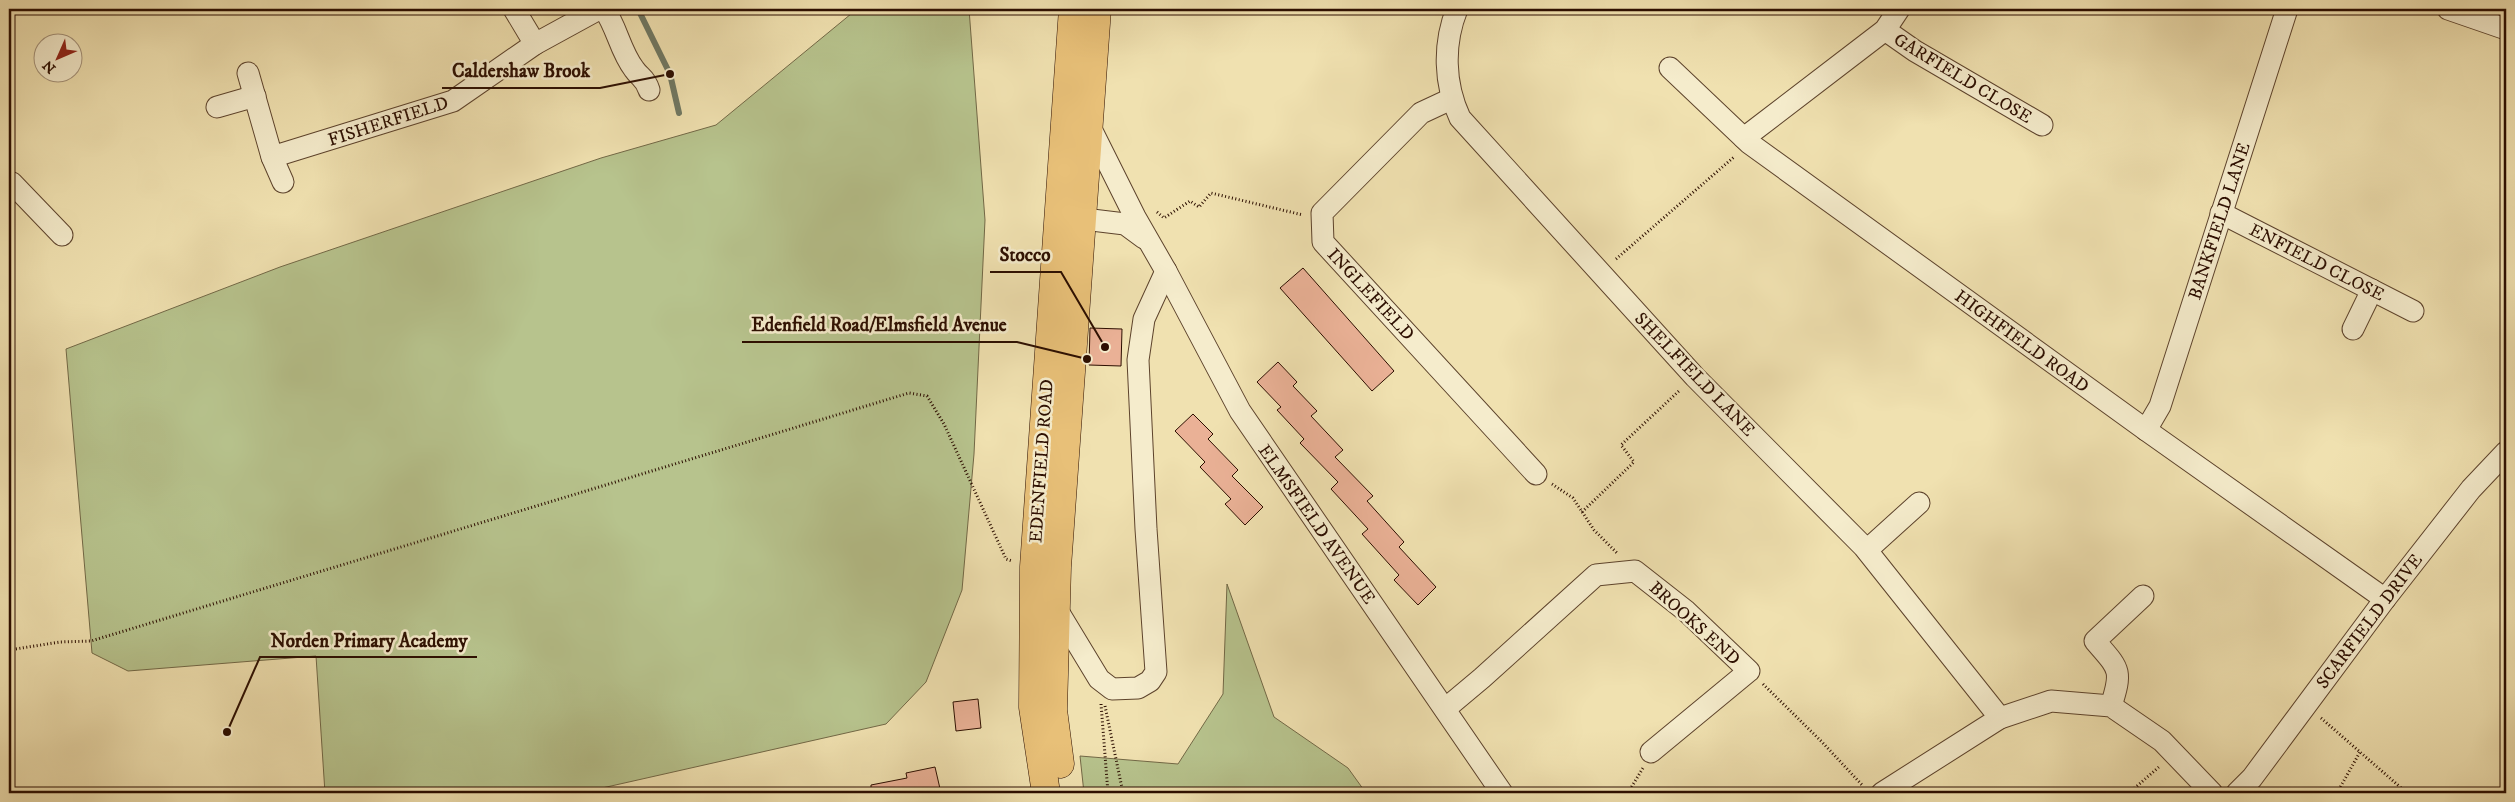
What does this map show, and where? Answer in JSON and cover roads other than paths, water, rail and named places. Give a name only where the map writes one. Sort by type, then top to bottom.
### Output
[{"type":"main road","name":"EDENFIELD ROAD","points":[[1063,793],[1053,710],[1070,218],[1073,9]]},
{"type":"main road","name":"EDENFIELD ROAD","points":[[1046,793],[1033,707],[1034,567],[1070,218],[1090,127],[1097,9]]},
{"type":"street","points":[[514,9],[535,44]]},
{"type":"street","name":"FISHERFIELD","points":[[272,157],[453,101],[535,44],[599,9]]},
{"type":"street","points":[[604,9],[614,23],[627,73],[645,78],[649,90]]},
{"type":"street","name":"SHELFIELD LANE","points":[[1458,9],[1446,57],[1451,98],[1460,118],[1695,377],[1866,550],[2000,718]]},
{"type":"street","points":[[1747,141],[1885,30],[1899,9]]},
{"type":"street","name":"BANKFIELD LANE","points":[[2146,430],[2160,406],[2287,9]]},
{"type":"street","points":[[2448,9],[2506,29]]},
{"type":"street","name":"GARFIELD CLOSE","points":[[1885,30],[1915,52],[2042,126]]},
{"type":"street","name":"HIGHFIELD ROAD","points":[[1670,68],[1747,141],[2146,430],[2385,599]]},
{"type":"street","points":[[248,73],[272,157],[283,182]]},
{"type":"street","points":[[217,107],[255,96]]},
{"type":"street","name":"INGLEFIELD","points":[[1451,98],[1421,113],[1322,213],[1323,242],[1536,474]]},
{"type":"street","name":"ELMSFIELD AVENUE","points":[[1090,127],[1134,217],[1166,270],[1240,410],[1502,793]]},
{"type":"street","points":[[9,182],[12,182],[62,235]]},
{"type":"street","name":"ENFIELD CLOSE","points":[[2221,213],[2414,311]]},
{"type":"street","name":"ELMSFIELD AVENUE","points":[[1070,218],[1125,224],[1151,243]]},
{"type":"street","points":[[1056,608],[1099,679],[1112,689],[1138,688],[1150,681],[1156,672],[1146,529],[1138,360],[1144,319],[1166,270]]},
{"type":"street","points":[[2353,329],[2372,290]]},
{"type":"street","name":"SCARFIELD DRIVE","points":[[2237,793],[2252,778],[2385,599],[2471,489],[2506,452]]},
{"type":"street","points":[[1866,550],[1919,503]]},
{"type":"street","name":"BROOKS END","points":[[1445,709],[1596,575],[1635,571],[1686,611],[1749,671],[1652,752]]},
{"type":"street","points":[[2111,706],[2119,682],[2116,666],[2094,641],[2143,596]]},
{"type":"street","points":[[1882,793],[2000,718],[2051,701],[2111,706],[2162,741],[2212,793]]},
{"type":"waterway","points":[[638,9],[670,74],[679,113]]},
{"type":"place","name":"Caldershaw Brook","points":[[670,74]]},
{"type":"place","name":"Stocco","points":[[1105,347]]},
{"type":"place","name":"Edenfield Road/Elmsfield Avenue","points":[[1087,359]]},
{"type":"place","name":"Norden Primary Academy","points":[[227,732]]}]
